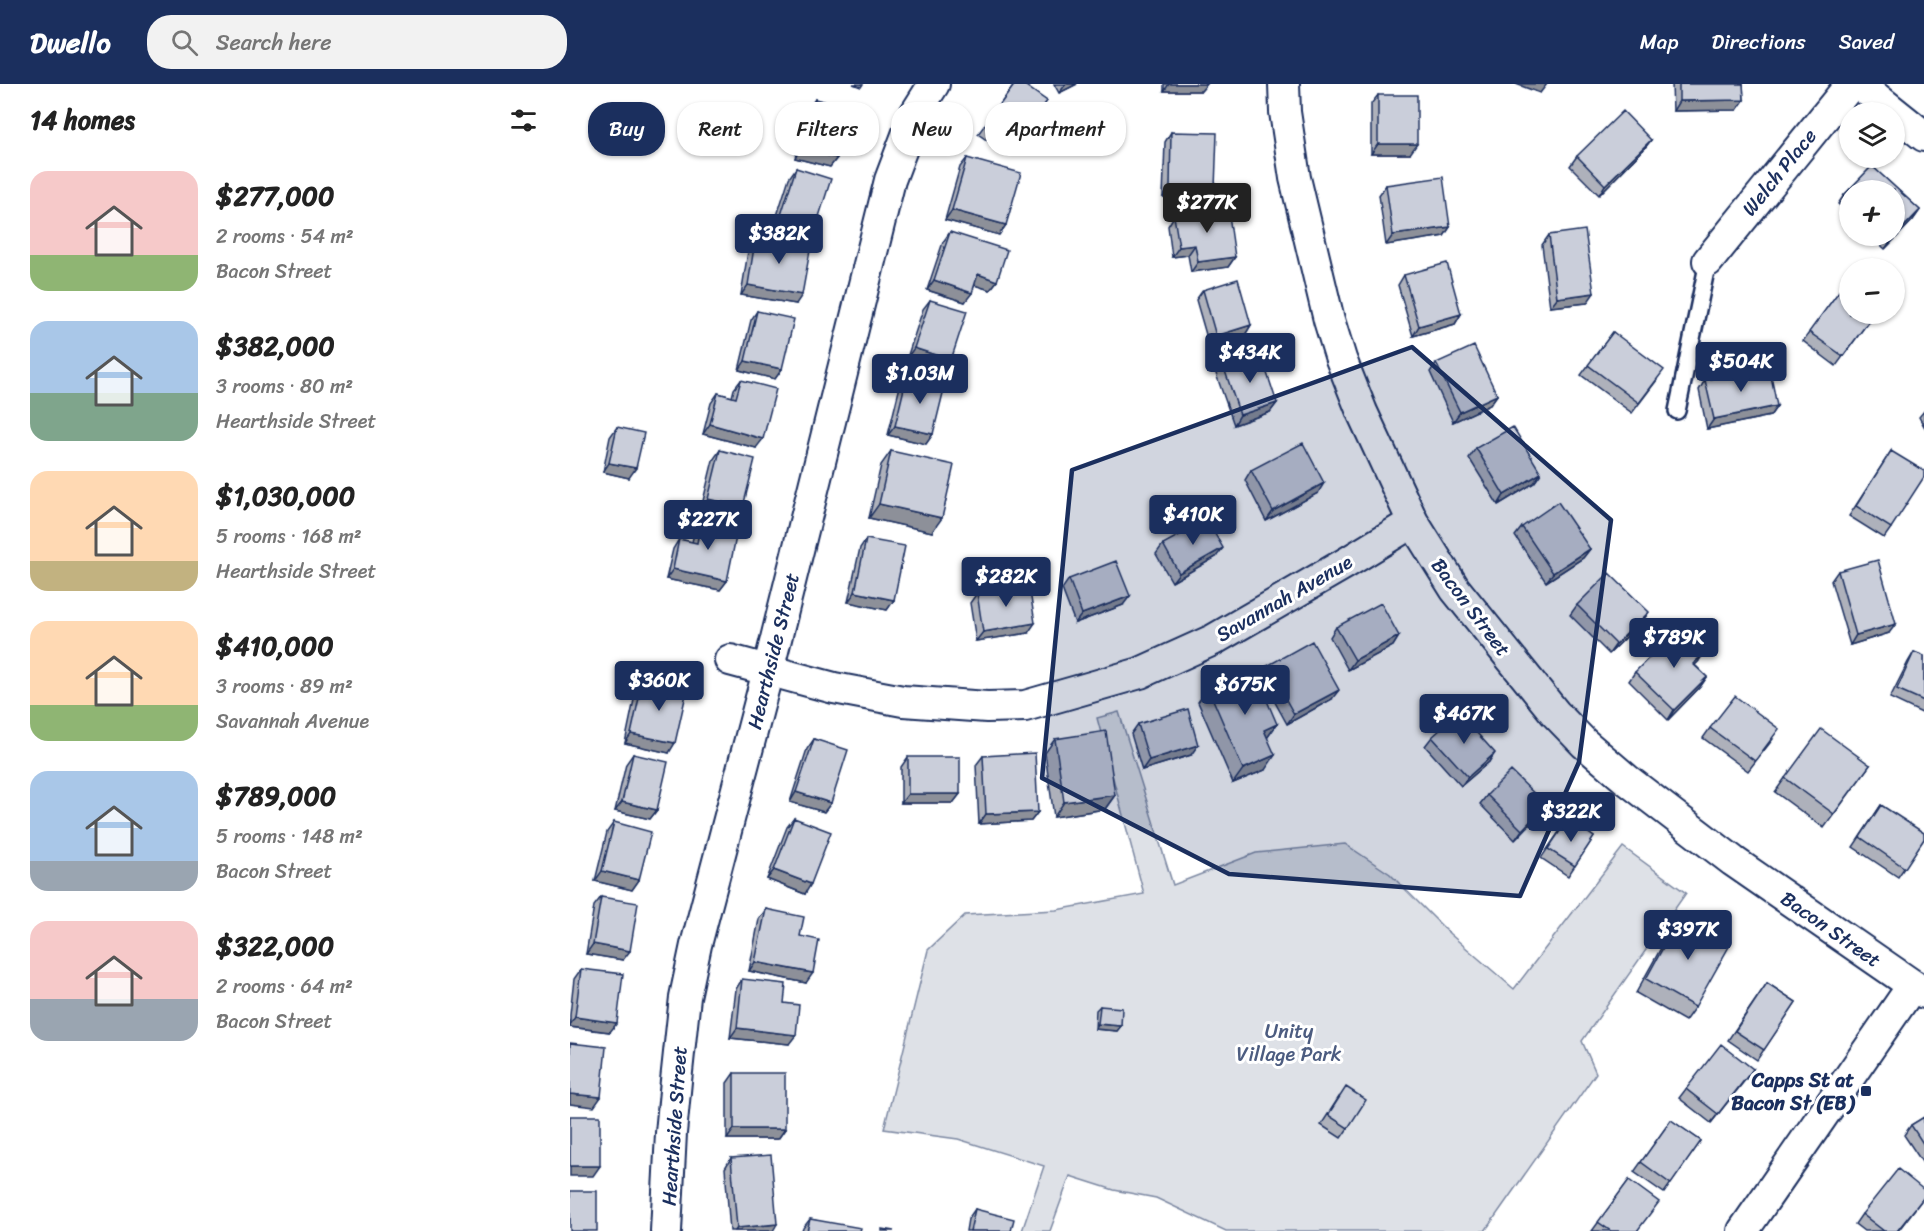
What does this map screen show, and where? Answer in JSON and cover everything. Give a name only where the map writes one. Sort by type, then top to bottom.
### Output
[{"type":"street","name":"Hearthside Street","points":[[666,1231],[671,1132],[685,997],[696,945],[768,671],[890,180],[915,114],[934,84]]},
{"type":"street","name":"Bacon Street","points":[[1284,84],[1285,111],[1295,178],[1329,320],[1341,359],[1362,412],[1413,522],[1455,589],[1555,713],[1584,743],[1626,779],[1733,861],[1918,989]]},
{"type":"street","name":"Welch Place","points":[[1708,261],[1851,84]]},
{"type":"street","points":[[1859,84],[1924,136]]},
{"type":"street","name":"Savannah Avenue","points":[[730,660],[834,688],[903,701],[987,707],[1025,705],[1140,673],[1213,640],[1413,522]]},
{"type":"street","points":[[1743,1231],[1918,989]]},
{"type":"lane","points":[[1677,411],[1708,261]]},
{"type":"highlighted area","points":[[1412,347],[1611,520],[1579,762],[1520,896],[1229,874],[1042,778],[1072,470]]},
{"type":"green space","name":"Unity Village Park","points":[[1119,712],[1173,885],[1256,853],[1345,844],[1390,874],[1450,934],[1514,989],[1623,847],[1686,893],[1582,1041],[1596,1073],[1485,1231],[1226,1231],[1156,1198],[1114,1190],[1070,1176],[1050,1231],[1022,1231],[1044,1166],[958,1139],[884,1129],[928,950],[965,915],[1056,910],[1144,894],[1097,718]]},
{"type":"building","points":[[1015,84],[1023,84],[1047,101],[1046,102],[1002,102]]},
{"type":"building","points":[[1679,84],[1743,84],[1744,100],[1679,101]]},
{"type":"building","points":[[1378,95],[1417,95],[1417,144],[1378,144]]},
{"type":"building","points":[[1623,111],[1651,140],[1605,185],[1577,156]]},
{"type":"building","points":[[1171,132],[1217,133],[1215,188],[1170,187]]},
{"type":"building","points":[[967,158],[1021,173],[1006,225],[952,210]]},
{"type":"building","points":[[796,168],[831,179],[816,226],[781,215]]},
{"type":"building","points":[[1870,168],[1874,168],[1887,180],[1858,180]]},
{"type":"building","points":[[1443,177],[1450,227],[1393,235],[1386,185]]},
{"type":"building","points":[[1905,196],[1920,210],[1905,226]]},
{"type":"building","points":[[1228,208],[1235,257],[1198,262],[1195,245],[1179,247],[1174,216]]},
{"type":"building","points":[[1585,230],[1594,293],[1557,298],[1549,235]]},
{"type":"building","points":[[950,232],[1007,250],[997,281],[978,274],[972,293],[934,280]]},
{"type":"building","points":[[756,235],[811,245],[802,295],[748,285]]},
{"type":"building","points":[[1447,263],[1461,314],[1419,326],[1404,275]]},
{"type":"building","points":[[1238,279],[1251,325],[1216,336],[1203,290]]},
{"type":"building","points":[[1839,291],[1839,324],[1867,324],[1843,356],[1809,332]]},
{"type":"building","points":[[930,300],[967,311],[951,360],[914,348]]},
{"type":"building","points":[[757,311],[794,319],[782,369],[745,361]]},
{"type":"building","points":[[1613,332],[1664,370],[1639,403],[1588,365]]},
{"type":"building","points":[[1474,346],[1497,395],[1460,412],[1436,363]]},
{"type":"building","points":[[1260,352],[1277,403],[1240,415],[1223,365]]},
{"type":"building","points":[[1769,366],[1777,406],[1714,419],[1705,380]]},
{"type":"building","points":[[907,376],[945,385],[933,434],[895,426]]},
{"type":"building","points":[[741,380],[776,389],[763,439],[710,424],[718,393],[736,398]]},
{"type":"building","points":[[617,427],[644,433],[636,468],[609,463]]},
{"type":"building","points":[[1513,427],[1541,473],[1504,495],[1476,448]]},
{"type":"building","points":[[1303,443],[1324,483],[1273,511],[1251,470]]},
{"type":"building","points":[[720,450],[755,459],[743,507],[708,499]]},
{"type":"building","points":[[891,451],[954,465],[942,518],[879,504]]},
{"type":"building","points":[[1891,451],[1924,471],[1924,477],[1891,528],[1856,506]]},
{"type":"building","points":[[1558,502],[1590,549],[1553,573],[1522,527]]},
{"type":"building","points":[[701,520],[738,527],[727,581],[673,569],[679,539],[697,543]]},
{"type":"building","points":[[1207,520],[1223,548],[1179,573],[1163,544]]},
{"type":"building","points":[[866,539],[905,546],[894,600],[855,592]]},
{"type":"building","points":[[1878,560],[1896,624],[1856,635],[1838,571]]},
{"type":"building","points":[[1116,561],[1130,596],[1082,614],[1069,579]]},
{"type":"building","points":[[1609,573],[1649,612],[1616,644],[1577,605]]},
{"type":"building","points":[[1029,585],[1035,623],[983,632],[977,593]]},
{"type":"building","points":[[1381,603],[1399,636],[1355,660],[1336,627]]},
{"type":"building","points":[[1679,627],[1705,652],[1693,664],[1707,677],[1674,710],[1635,672]]},
{"type":"building","points":[[1312,641],[1339,690],[1294,714],[1267,666]]},
{"type":"building","points":[[1914,652],[1924,656],[1924,701],[1897,689]]},
{"type":"building","points":[[1253,668],[1277,724],[1264,730],[1275,755],[1243,769],[1208,688]]},
{"type":"building","points":[[643,680],[687,690],[675,743],[631,734]]},
{"type":"building","points":[[1735,696],[1779,729],[1755,761],[1710,728]]},
{"type":"building","points":[[1188,709],[1198,745],[1149,760],[1138,724]]},
{"type":"building","points":[[1459,713],[1495,753],[1468,777],[1432,737]]},
{"type":"building","points":[[1821,729],[1870,765],[1834,814],[1785,778]]},
{"type":"building","points":[[1106,731],[1115,795],[1064,802],[1055,739]]},
{"type":"building","points":[[814,739],[848,750],[831,803],[796,792]]},
{"type":"building","points":[[1035,753],[1038,812],[986,814],[983,756]]},
{"type":"building","points":[[633,754],[668,762],[657,810],[622,802]]},
{"type":"building","points":[[908,757],[960,757],[960,794],[908,794]]},
{"type":"building","points":[[1511,771],[1546,805],[1522,830],[1487,795]]},
{"type":"building","points":[[1881,805],[1924,833],[1924,839],[1905,868],[1860,837]]},
{"type":"building","points":[[794,818],[831,832],[811,884],[774,870]]},
{"type":"building","points":[[1568,819],[1594,837],[1575,866],[1548,849]]},
{"type":"building","points":[[614,822],[651,832],[639,880],[602,871]]},
{"type":"building","points":[[601,897],[638,903],[630,951],[593,944]]},
{"type":"building","points":[[766,909],[804,917],[800,936],[819,940],[813,973],[755,962]]},
{"type":"building","points":[[1681,915],[1731,943],[1695,1007],[1646,979]]},
{"type":"building","points":[[581,969],[623,974],[617,1023],[575,1017]]},
{"type":"building","points":[[742,979],[786,984],[784,1003],[799,1005],[796,1035],[737,1028]]},
{"type":"building","points":[[1767,983],[1796,1002],[1764,1050],[1735,1031]]},
{"type":"building","points":[[1100,1006],[1122,1008],[1121,1026],[1098,1024]]},
{"type":"building","points":[[570,1043],[606,1047],[601,1097],[570,1094]]},
{"type":"building","points":[[1721,1044],[1753,1069],[1718,1114],[1686,1089]]},
{"type":"building","points":[[734,1073],[785,1073],[785,1129],[734,1129]]},
{"type":"building","points":[[1346,1087],[1366,1100],[1348,1128],[1328,1115]]},
{"type":"building","points":[[570,1116],[600,1116],[600,1166],[570,1166]]},
{"type":"building","points":[[1924,1117],[1924,1145],[1911,1125]]},
{"type":"building","points":[[1671,1120],[1701,1141],[1671,1184],[1641,1162]]},
{"type":"building","points":[[771,1155],[777,1224],[737,1228],[731,1158]]},
{"type":"building","points":[[1898,1169],[1924,1190],[1924,1197],[1897,1231],[1884,1231],[1862,1214]]},
{"type":"building","points":[[1629,1180],[1659,1202],[1637,1231],[1611,1231],[1598,1222]]},
{"type":"building","points":[[570,1191],[597,1191],[597,1231],[570,1231]]},
{"type":"building","points":[[975,1209],[1014,1219],[1011,1231],[970,1231]]},
{"type":"building","points":[[810,1219],[861,1228],[860,1231],[807,1231]]},
{"type":"place","name":"Capps St at Bacon St (EB)","points":[[1866,1091]]}]
